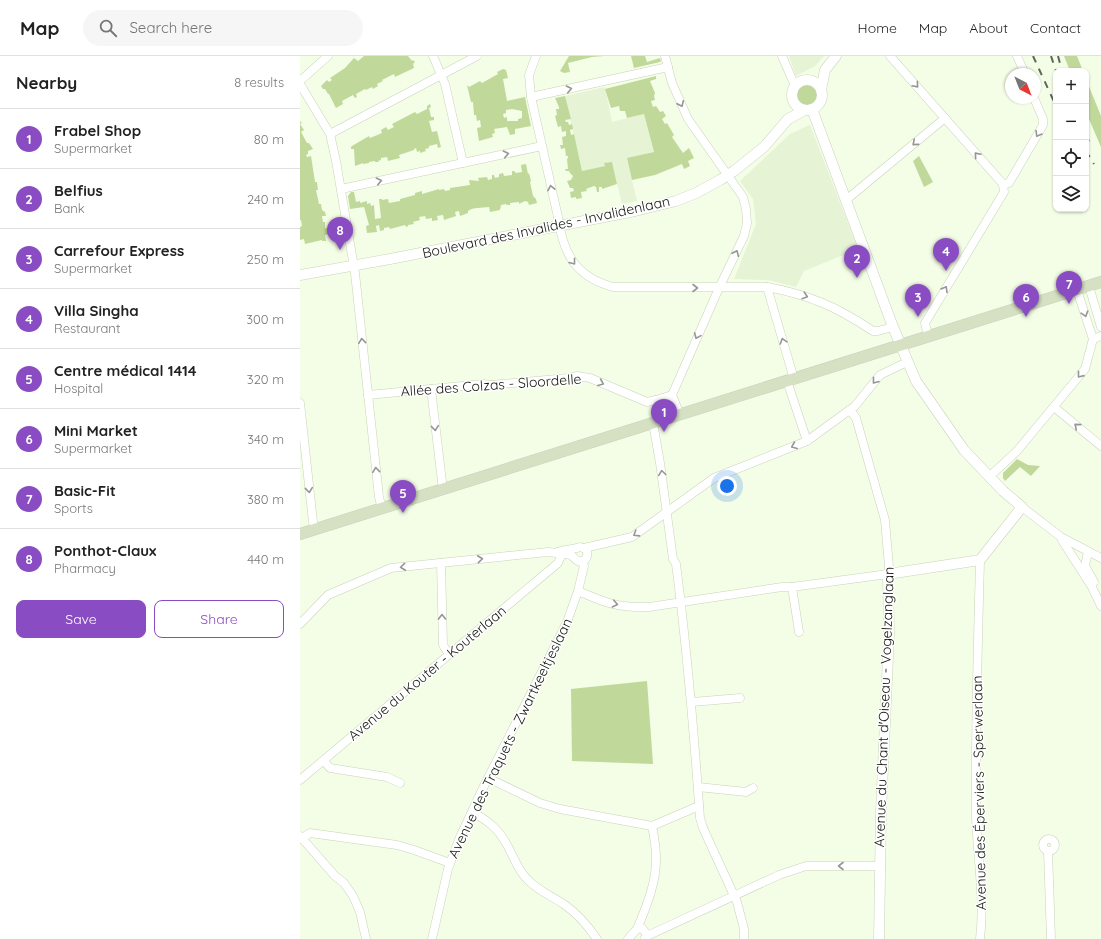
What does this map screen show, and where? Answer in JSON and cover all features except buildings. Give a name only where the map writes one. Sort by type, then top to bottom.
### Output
[{"type":"main road","points":[[300,534],[1101,282]]},
{"type":"street","points":[[328,56],[300,82],[330,134],[341,189],[354,265],[379,497],[382,509]]},
{"type":"street","points":[[433,56],[442,75],[447,92],[463,163]]},
{"type":"street","points":[[330,134],[477,56]]},
{"type":"street","points":[[536,56],[529,75],[531,97],[560,235],[569,256],[582,272],[601,284],[613,287],[767,287],[791,292],[822,302],[840,310],[873,331],[878,331],[893,326]]},
{"type":"street","points":[[665,56],[676,95],[688,119],[743,197],[747,223],[744,236],[719,288],[672,395],[680,415]]},
{"type":"street","points":[[782,56],[795,86]]},
{"type":"street","points":[[821,90],[816,83],[808,80],[802,81],[795,86],[792,92],[793,99],[797,106],[809,109],[818,105],[822,94],[821,90],[825,70],[836,56]]},
{"type":"street","points":[[890,56],[1003,184],[1004,192],[925,323],[928,336]]},
{"type":"street","points":[[1017,56],[1022,68]]},
{"type":"street","points":[[531,97],[668,67]]},
{"type":"street","points":[[808,80],[811,76],[825,70]]},
{"type":"street","name":"Boulevard des Invalides - Invalidenlaan","points":[[788,119],[793,99]]},
{"type":"street","points":[[1003,184],[1008,183],[1043,125],[1043,119],[1037,104]]},
{"type":"street","points":[[809,109],[846,200],[900,345],[916,381],[964,450],[989,477],[1022,507],[1061,537],[1101,558]]},
{"type":"street","name":"Boulevard des Invalides - Invalidenlaan","points":[[300,275],[658,206],[696,192],[728,175],[746,163],[764,147],[788,119],[809,109]]},
{"type":"street","points":[[846,200],[945,118]]},
{"type":"street","points":[[341,189],[542,146]]},
{"type":"street","points":[[1089,286],[1101,327]]},
{"type":"street","points":[[767,287],[807,441]]},
{"type":"street","points":[[989,477],[1017,451],[1085,369],[1097,338],[1077,290]]},
{"type":"street","points":[[574,553],[577,561],[600,544],[632,537],[714,478],[807,441],[855,406],[880,375],[907,362]]},
{"type":"street","name":"Allée des Colzas - Sloordelle","points":[[368,395],[577,376],[590,378],[647,402],[656,400]]},
{"type":"street","points":[[431,389],[443,490]]},
{"type":"street","points":[[672,395],[656,400],[658,422],[655,430],[673,559],[676,564],[681,602],[692,702],[700,818],[703,828],[734,896],[744,929],[744,939]]},
{"type":"street","points":[[1054,406],[1101,446]]},
{"type":"street","points":[[300,407],[312,522],[315,530]]},
{"type":"street","name":"Avenue du Chant d'Oiseau - Vogelzanglaan","points":[[850,410],[856,418],[885,520],[889,567],[889,634],[880,866],[879,939]]},
{"type":"street","points":[[578,591],[614,605],[649,607],[980,560],[1022,507]]},
{"type":"street","points":[[1061,537],[1100,599]]},
{"type":"street","points":[[574,553],[580,547],[585,555]]},
{"type":"street","points":[[300,624],[328,596],[391,568],[548,552],[559,554],[562,550],[574,553]]},
{"type":"street","points":[[1088,552],[1086,566],[1100,599]]},
{"type":"street","name":"Avenue du Kouter - Kouterlaan","points":[[301,778],[324,761],[554,565],[559,554]]},
{"type":"street","name":"Avenue des Traquets - Zwartkeeltjeslaan","points":[[432,939],[441,892],[450,863],[488,778],[567,622],[578,591],[585,555]]},
{"type":"street","name":"Avenue des Éperviers - Sperwerlaan","points":[[980,560],[977,648],[976,809],[981,909],[980,939]]},
{"type":"street","points":[[441,563],[443,645],[449,654]]},
{"type":"street","points":[[792,587],[799,632]]},
{"type":"street","points":[[692,702],[740,698]]},
{"type":"street","points":[[324,761],[330,768],[387,777],[400,783]]},
{"type":"street","points":[[488,778],[540,803],[560,809],[652,826],[699,806]]},
{"type":"street","points":[[698,787],[746,792],[753,788]]},
{"type":"street","points":[[472,812],[490,823],[498,830],[507,845],[515,864],[528,881],[540,891],[565,905],[591,930],[597,939]]},
{"type":"street","points":[[628,939],[637,929],[642,918],[655,873],[656,858],[652,826]]},
{"type":"street","points":[[366,939],[360,912],[353,896],[344,883],[301,837],[310,833],[397,845],[450,863]]},
{"type":"street","points":[[1048,851],[1049,937]]},
{"type":"street","points":[[637,929],[642,928],[646,932],[646,937],[779,875],[806,866],[880,866]]},
{"type":"shaded area","points":[[789,56],[824,56],[815,66],[796,76]]},
{"type":"shaded area","points":[[605,87],[612,122],[644,114],[654,152],[627,159],[637,201],[622,204],[612,162],[605,166],[582,171],[565,96]]},
{"type":"shaded area","points":[[810,125],[858,249],[804,271],[796,287],[768,280],[734,279],[756,224],[753,199],[740,181],[790,134]]},
{"type":"green space","points":[[364,56],[408,56],[415,62],[413,64],[414,68],[395,77],[394,74],[382,80],[383,81],[377,84],[378,86],[373,89],[372,87],[366,90],[365,89],[356,94],[357,97],[355,98],[353,95],[342,101],[343,104],[336,108],[329,94],[321,86],[327,80],[329,82],[332,80],[330,78],[345,68],[354,58],[358,61]]},
{"type":"green space","points":[[569,56],[604,56],[592,57],[568,63],[570,72],[564,73],[560,71]]},
{"type":"green space","points":[[631,56],[645,56],[647,62],[660,58],[661,61],[634,68]]},
{"type":"green space","points":[[1064,56],[1077,56],[1082,68],[1069,68]]},
{"type":"green space","points":[[503,69],[506,70],[508,78],[503,79],[507,101],[525,97],[531,126],[515,129],[515,134],[510,135],[507,127],[494,129],[495,133],[492,134],[493,137],[479,141],[477,128],[481,127],[480,120],[477,121],[476,115],[474,115],[473,102],[471,102],[467,85],[469,87],[480,81],[482,83],[498,74],[497,72]],"holes":[[[512,109],[522,111],[522,118],[518,119],[518,121],[507,121],[507,117],[504,118],[503,114],[506,113],[506,110]]]},
{"type":"green space","points":[[656,76],[656,79],[650,81],[655,93],[655,100],[651,101],[653,107],[656,106],[660,112],[663,111],[666,116],[662,119],[665,124],[667,123],[674,135],[672,137],[683,153],[689,148],[694,158],[688,161],[690,166],[684,169],[682,164],[655,175],[632,180],[627,158],[654,152],[644,114],[627,118],[625,111],[620,111],[619,106],[611,108],[605,89]]},
{"type":"green space","points":[[807,84],[811,85],[817,91],[817,99],[811,105],[807,106],[803,105],[797,99],[796,95],[797,91],[803,85]]},
{"type":"green space","points":[[1089,86],[1101,116],[1101,147],[1089,119]]},
{"type":"green space","points":[[565,96],[571,119],[565,120],[569,125],[572,124],[573,129],[570,130],[571,135],[574,134],[582,171],[605,166],[604,163],[612,162],[617,184],[602,189],[602,187],[599,187],[599,192],[597,192],[596,187],[594,186],[586,189],[587,191],[581,192],[582,198],[576,199],[576,197],[571,198],[570,192],[574,191],[573,188],[570,188],[567,181],[571,180],[573,176],[565,169],[568,169],[568,156],[566,156],[565,148],[561,149],[560,145],[563,145],[562,137],[566,136],[566,131],[562,132],[561,126],[558,127],[555,116],[557,115],[556,109],[559,109],[559,107],[555,98]]},
{"type":"green space","points":[[430,104],[431,107],[429,108],[431,117],[434,117],[434,120],[429,121],[432,132],[437,131],[441,147],[438,148],[437,144],[429,146],[429,148],[425,149],[426,151],[420,153],[420,151],[417,152],[416,148],[399,155],[400,158],[388,161],[387,157],[381,158],[381,160],[378,161],[379,162],[375,161],[363,163],[355,166],[354,149],[351,149],[352,146],[369,136],[370,138],[382,133],[381,130],[386,127],[388,130],[394,127],[392,124],[415,112],[417,114],[427,109],[427,106]]},
{"type":"green space","points":[[300,124],[304,130],[301,132],[307,143],[309,143],[313,149],[308,151],[308,154],[306,155],[307,157],[311,156],[315,182],[317,182],[318,190],[316,190],[319,204],[321,204],[322,210],[325,212],[326,216],[322,216],[323,222],[325,222],[325,228],[328,228],[329,234],[325,235],[326,241],[322,240],[305,244],[304,239],[300,240],[300,227],[302,226],[300,220]]},
{"type":"green space","points":[[919,156],[933,182],[924,187],[913,161]]},
{"type":"green space","points":[[526,164],[531,181],[533,196],[537,203],[529,205],[528,202],[525,201],[519,204],[519,202],[510,203],[510,205],[501,205],[500,210],[490,212],[489,207],[475,208],[460,216],[459,211],[455,212],[456,216],[444,220],[443,215],[437,216],[438,220],[432,221],[432,218],[426,219],[425,216],[419,217],[420,220],[413,222],[414,224],[406,227],[405,225],[390,229],[389,227],[380,231],[379,225],[376,226],[377,232],[367,233],[366,226],[369,225],[364,207],[350,209],[348,196],[351,192],[354,192],[356,202],[360,201],[360,203],[367,201],[367,204],[370,203],[371,206],[374,205],[375,219],[381,218],[379,199],[388,199],[389,203],[400,201],[400,199],[415,195],[415,193],[422,191],[422,194],[439,189],[444,189],[445,191],[450,190],[450,188],[470,185],[469,180],[479,181],[478,178],[487,177],[488,180],[492,179],[492,175],[494,175],[495,178],[499,177],[499,174],[503,173],[504,176],[512,175],[512,171],[516,173],[522,172],[521,165]]},
{"type":"green space","points":[[1017,459],[1028,465],[1040,466],[1031,476],[1020,467],[1005,481],[1003,478],[1003,473]]},
{"type":"green space","points":[[647,681],[653,764],[572,761],[571,689]]},
{"type":"railway","points":[[1033,56],[1055,104]]},
{"type":"railway","points":[[1051,56],[1055,68]]},
{"type":"railway","points":[[1058,56],[1061,68]]},
{"type":"railway","points":[[1088,140],[1090,144]]},
{"type":"railway","points":[[1089,156],[1094,164]]},
{"type":"place","name":"Ponthot-Claux","points":[[340,250]]},
{"type":"place","name":"Villa Singha","points":[[946,271]]},
{"type":"place","name":"Belfius","points":[[857,278]]},
{"type":"place","name":"Basic-Fit","points":[[1069,304]]},
{"type":"place","name":"Carrefour Express","points":[[918,317]]},
{"type":"place","name":"Mini Market","points":[[1026,317]]},
{"type":"place","name":"Frabel Shop","points":[[664,432]]},
{"type":"place","name":"Centre médical 1414","points":[[403,513]]}]
